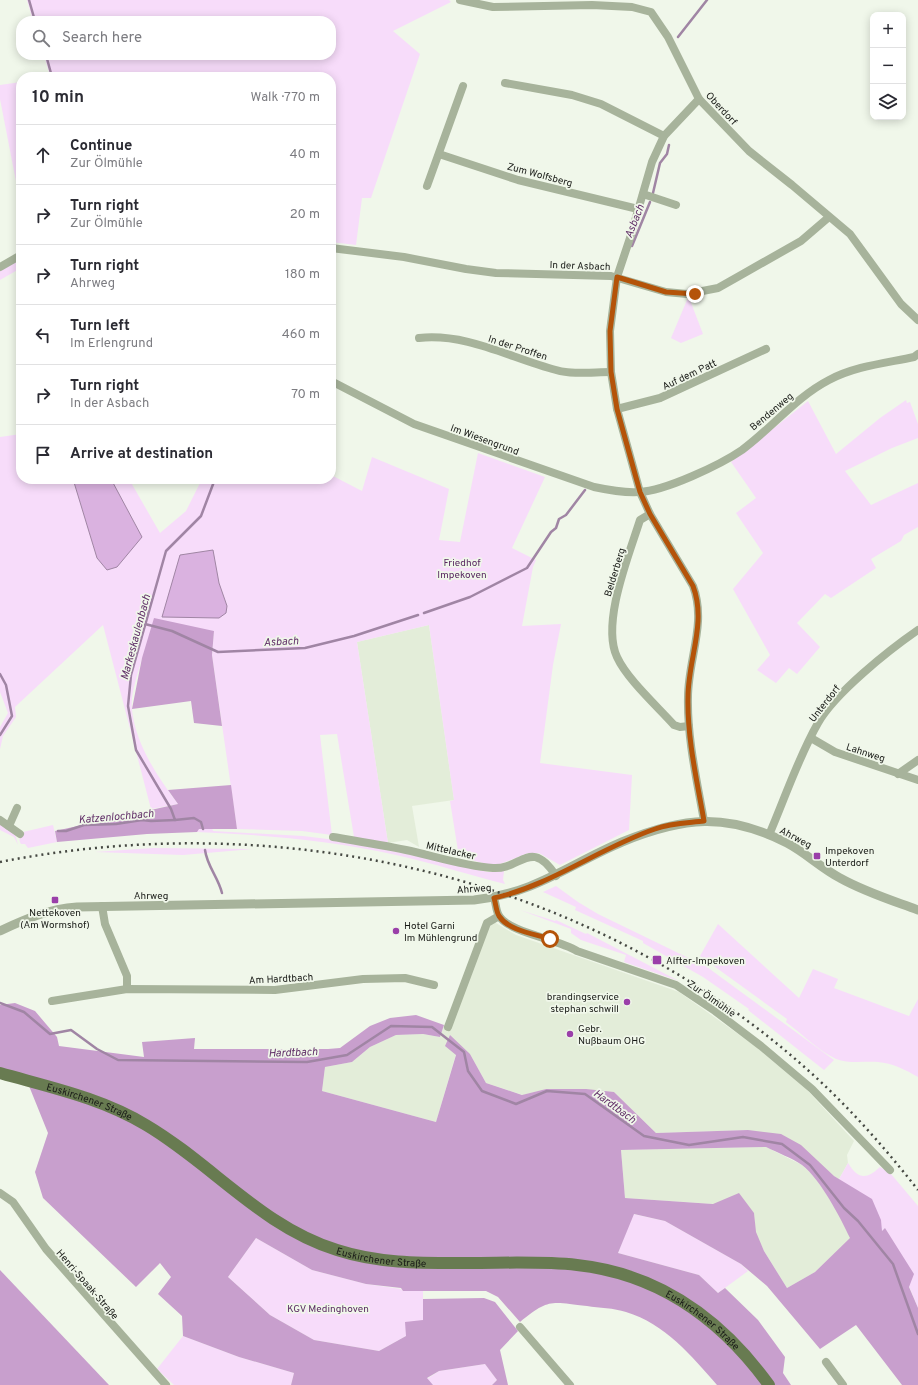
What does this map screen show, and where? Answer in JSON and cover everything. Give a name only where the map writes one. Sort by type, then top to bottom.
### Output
[{"type":"main road","name":"Euskirchener Straße","points":[[0,1073],[87,1098],[122,1112],[148,1125],[266,1216],[301,1236],[335,1250],[370,1259],[407,1263],[550,1262],[580,1265],[629,1276],[683,1301],[705,1316],[725,1333],[769,1385]]},
{"type":"street","name":"Oberdorf","points":[[460,0],[493,7],[592,4],[644,9],[651,12],[668,37],[699,99],[749,152],[792,185],[850,234],[901,304],[918,320]]},
{"type":"street","points":[[506,83],[572,94],[601,104],[664,136]]},
{"type":"street","points":[[427,186],[463,86]]},
{"type":"street","points":[[699,99],[664,136],[652,162],[617,277],[610,331],[611,372],[617,409],[640,492],[650,514],[693,586],[698,602],[699,625],[691,662],[688,695],[689,726],[704,821]]},
{"type":"street","name":"Zum Wolfsberg","points":[[439,154],[518,180],[638,209]]},
{"type":"street","points":[[643,194],[676,205]]},
{"type":"street","name":"In der Asbach","points":[[336,249],[404,257],[496,273],[617,277],[666,292],[688,294],[718,288],[801,241],[829,217]]},
{"type":"street","points":[[0,266],[16,258]]},
{"type":"street","name":"In der Proffen","points":[[419,338],[437,336],[465,340],[558,371],[611,372]]},
{"type":"street","name":"Auf dem Patt","points":[[617,409],[660,398],[766,349]]},
{"type":"street","name":"Bendenweg","points":[[640,492],[668,485],[707,469],[742,450],[794,404],[829,380],[854,370],[914,357],[918,354]]},
{"type":"street","name":"Im Wiesengrund","points":[[336,384],[414,424],[436,432],[594,487],[617,491],[640,492]]},
{"type":"street","name":"Belderberg","points":[[650,514],[640,520],[616,598],[612,642],[617,658],[629,675],[674,725],[680,727],[689,726]]},
{"type":"street","name":"Unterdorf","points":[[769,835],[818,722],[849,686],[899,643],[918,630]]},
{"type":"street","name":"Lahnweg","points":[[811,738],[834,752],[918,780]]},
{"type":"street","points":[[898,774],[918,760]]},
{"type":"street","points":[[9,826],[16,808]]},
{"type":"street","points":[[0,820],[20,834]]},
{"type":"street","name":"Ahrweg","points":[[0,931],[37,915],[54,910],[102,906],[245,905],[474,900],[494,898],[521,890],[556,876],[620,843],[655,829],[677,824],[704,821],[735,823],[769,835],[787,843],[838,877],[863,890],[918,910]]},
{"type":"street","name":"Mittelacker","points":[[333,837],[405,850],[477,866],[495,868],[530,856],[539,858],[548,864],[556,876]]},
{"type":"street","points":[[448,1028],[487,923],[499,916],[494,898]]},
{"type":"street","points":[[102,906],[105,924],[127,976],[127,989]]},
{"type":"street","name":"Zur Ölmühle","points":[[499,916],[509,925],[567,945],[577,951],[676,985],[761,1046],[812,1089],[890,1170]]},
{"type":"street","name":"Am Hardtbach","points":[[52,1001],[127,989],[275,990],[363,979],[405,978],[434,985]]},
{"type":"street","name":"Henri-Spaak-Straße","points":[[0,1193],[13,1202],[46,1250],[166,1385]]},
{"type":"street","points":[[520,1327],[570,1385]]},
{"type":"street","points":[[826,1362],[843,1385]]},
{"type":"shaded area","points":[[75,484],[114,484],[142,537],[117,567],[107,570],[97,558]]},
{"type":"shaded area","points":[[213,550],[219,583],[227,606],[226,613],[219,618],[162,617],[180,555]]},
{"type":"shaded area","points":[[154,618],[214,631],[212,655],[222,726],[194,723],[191,701],[132,709],[142,658]]},
{"type":"shaded area","points":[[429,625],[454,800],[412,806],[419,847],[407,840],[388,843],[357,642]]},
{"type":"shaded area","points":[[231,785],[237,829],[199,829],[197,832],[147,834],[57,842],[55,831],[178,804],[168,790]]},
{"type":"shaded area","points":[[491,920],[516,935],[679,992],[755,1046],[807,1090],[854,1141],[847,1155],[848,1163],[839,1179],[748,1130],[656,1133],[614,1092],[546,1089],[523,1095],[486,1083],[470,1054],[456,1054],[436,1122],[322,1091],[325,1067],[352,1062],[370,1047],[396,1035],[423,1034],[440,1037],[444,1025],[448,1026]]},
{"type":"shaded area","points":[[15,1003],[35,1011],[57,1037],[59,1046],[144,1057],[142,1042],[195,1038],[194,1049],[340,1048],[370,1026],[390,1018],[416,1015],[444,1025],[440,1037],[423,1034],[396,1035],[370,1047],[352,1062],[325,1067],[322,1091],[436,1122],[456,1055],[445,1046],[450,1035],[470,1054],[486,1083],[522,1095],[546,1089],[586,1089],[614,1092],[656,1133],[748,1130],[781,1134],[801,1145],[834,1176],[872,1199],[881,1220],[882,1231],[885,1228],[914,1274],[909,1287],[918,1308],[918,1385],[902,1385],[856,1325],[820,1349],[767,1286],[741,1264],[665,1221],[634,1214],[618,1253],[699,1275],[718,1293],[725,1288],[758,1320],[785,1357],[783,1373],[791,1385],[717,1385],[687,1352],[665,1332],[640,1317],[626,1312],[558,1303],[544,1305],[520,1322],[498,1297],[486,1291],[403,1291],[401,1288],[366,1284],[312,1270],[256,1238],[228,1277],[270,1315],[314,1340],[379,1351],[406,1336],[405,1322],[423,1320],[423,1299],[484,1298],[495,1302],[518,1331],[500,1350],[508,1385],[492,1385],[497,1380],[485,1364],[439,1371],[427,1378],[433,1385],[291,1385],[294,1373],[239,1357],[183,1336],[182,1316],[158,1294],[171,1277],[160,1263],[136,1287],[43,1198],[35,1172],[48,1133],[27,1081],[0,1073],[0,1005]],"holes":[[[766,1147],[798,1162],[809,1172],[823,1189],[850,1238],[815,1272],[787,1288],[764,1251],[756,1232],[754,1213],[739,1193],[713,1204],[625,1198],[621,1150]]]},
{"type":"shaded area","points":[[766,1147],[802,1165],[815,1177],[838,1212],[851,1238],[815,1272],[787,1288],[764,1251],[755,1232],[754,1213],[714,1204],[625,1198],[621,1150]]},
{"type":"shaded area","points":[[0,1270],[109,1385],[0,1385]]},
{"type":"green space","points":[[27,0],[449,0],[451,2],[393,31],[420,54],[371,198],[362,198],[356,245],[336,243],[336,72],[49,72],[45,60],[336,60],[336,16],[32,16]]},
{"type":"green space","points":[[16,83],[16,181],[0,99],[0,85]]},
{"type":"green space","points":[[16,261],[16,271],[0,280],[0,269]]},
{"type":"green space","points":[[687,300],[690,300],[703,334],[681,343],[671,338]]},
{"type":"green space","points":[[906,400],[907,403],[910,402],[918,424],[918,438],[892,448],[845,471],[871,505],[918,483],[918,527],[904,535],[901,541],[871,559],[876,568],[831,598],[825,594],[797,623],[820,647],[797,674],[789,668],[776,683],[757,670],[770,655],[733,589],[763,553],[736,513],[756,498],[731,462],[808,401],[836,454],[880,418]]},
{"type":"green space","name":"Friedhof Impekoven","points":[[16,435],[16,484],[75,484],[97,558],[142,537],[114,484],[132,484],[160,533],[186,511],[200,484],[336,484],[336,478],[362,491],[372,457],[449,489],[439,540],[460,542],[478,453],[545,477],[512,548],[536,560],[533,567],[522,626],[561,624],[553,665],[540,763],[632,775],[629,830],[560,865],[539,853],[528,853],[495,866],[459,857],[450,801],[454,800],[429,625],[357,642],[388,843],[354,837],[337,734],[320,735],[332,835],[302,831],[237,829],[212,655],[214,631],[142,658],[133,691],[132,710],[138,736],[155,771],[178,804],[151,809],[103,625],[15,707],[16,717],[3,736],[0,749],[0,727],[8,713],[0,692],[0,437]],"holes":[[[213,550],[219,583],[227,606],[180,555]]]},
{"type":"green space","points":[[0,823],[15,834],[18,845],[14,837],[0,830]]},
{"type":"green space","points":[[53,825],[57,842],[28,848],[25,844],[21,844],[20,837],[23,832]]},
{"type":"green space","points":[[212,828],[213,831],[303,836],[352,842],[488,872],[504,871],[503,880],[505,884],[410,858],[372,850],[322,842],[197,832],[198,829]]},
{"type":"green space","points":[[153,848],[253,849],[183,855],[95,852]]},
{"type":"green space","points":[[556,886],[598,914],[707,967],[834,1060],[824,1070],[748,1010],[749,1009],[703,977],[643,943],[643,941],[575,910],[576,907],[543,892]]},
{"type":"green space","points":[[520,910],[555,921],[556,920],[586,934],[587,933],[679,981],[624,962],[626,955],[581,940],[571,933],[571,929]]},
{"type":"green space","points":[[718,924],[799,998],[813,969],[838,979],[834,988],[909,1016],[918,999],[918,1077],[899,1067],[888,1064],[841,1061],[830,1056],[817,1047],[786,1022],[787,1019],[700,956]]},
{"type":"green space","points":[[848,1163],[855,1172],[862,1176],[870,1174],[880,1167],[891,1174],[918,1206],[918,1308],[885,1228],[882,1232],[839,1179]]},
{"type":"green space","points":[[633,1214],[665,1221],[741,1264],[748,1271],[718,1293],[699,1275],[618,1253]]},
{"type":"green space","name":"KGV Medinghoven","points":[[256,1238],[312,1270],[366,1284],[401,1289],[403,1291],[423,1291],[423,1320],[406,1336],[379,1351],[314,1340],[270,1315],[228,1277]]},
{"type":"green space","points":[[183,1336],[239,1357],[294,1373],[291,1385],[174,1385],[157,1369]]},
{"type":"green space","points":[[485,1364],[497,1380],[492,1385],[433,1385],[427,1379],[439,1371]]},
{"type":"waterway","name":"Markeskaulenbach","points":[[29,0],[34,16]]},
{"type":"waterway","name":"Asbach","points":[[678,37],[707,0]]},
{"type":"waterway","name":"Markeskaulenbach","points":[[47,60],[51,72]]},
{"type":"waterway","name":"Asbach","points":[[653,193],[660,163],[667,154],[669,145]]},
{"type":"waterway","name":"Asbach","points":[[632,246],[650,202]]},
{"type":"waterway","name":"Markeskaulenbach","points":[[203,829],[201,822],[194,818],[175,820],[171,809],[136,750],[128,706],[131,675],[166,551],[201,516],[213,484]]},
{"type":"waterway","name":"Asbach","points":[[424,613],[470,597],[527,568],[551,532],[556,528],[559,519],[566,515],[585,490]]},
{"type":"waterway","name":"Asbach","points":[[145,624],[172,631],[218,652],[305,648],[354,636],[418,615]]},
{"type":"waterway","name":"Katzenlochbach","points":[[0,674],[6,685],[12,716],[0,735]]},
{"type":"waterway","name":"Katzenlochbach","points":[[58,831],[66,831],[84,825],[116,824],[142,820],[175,820]]},
{"type":"waterway","name":"Markeskaulenbach","points":[[205,850],[206,856],[222,893]]},
{"type":"waterway","name":"Hardtbach","points":[[0,1003],[24,1012],[50,1034],[71,1030],[97,1049],[118,1060],[307,1062],[347,1055],[391,1026],[432,1027],[464,1052],[468,1071],[482,1091],[516,1104],[547,1091],[585,1094],[644,1136],[689,1145],[743,1137],[782,1144],[810,1165],[844,1208],[858,1221],[893,1264],[918,1334]]},
{"type":"railway","points":[[0,862],[107,847],[216,844],[324,852],[430,872],[533,905],[632,949],[725,1004],[810,1072],[825,1086],[867,1129],[918,1190]]},
{"type":"place","name":"Impekoven Unterdorf","points":[[817,856]]},
{"type":"place","name":"Nettekoven (Am Wormshof)","points":[[55,900]]},
{"type":"place","name":"Hotel Garni Im Mühlengrund","points":[[396,931]]},
{"type":"place","name":"Alfter-Impekoven","points":[[657,960]]},
{"type":"place","name":"brandingservice stephan schwill","points":[[627,1002]]},
{"type":"place","name":"Gebr. Nußbaum OHG","points":[[570,1034]]},
{"type":"route","points":[[550,939],[509,925],[499,916],[494,898],[533,886],[556,876],[620,843],[655,829],[677,824],[704,821],[688,712],[691,662],[699,625],[699,608],[697,597],[693,586],[650,514],[640,492],[617,409],[611,372],[610,331],[617,277],[666,292],[695,294]]}]
